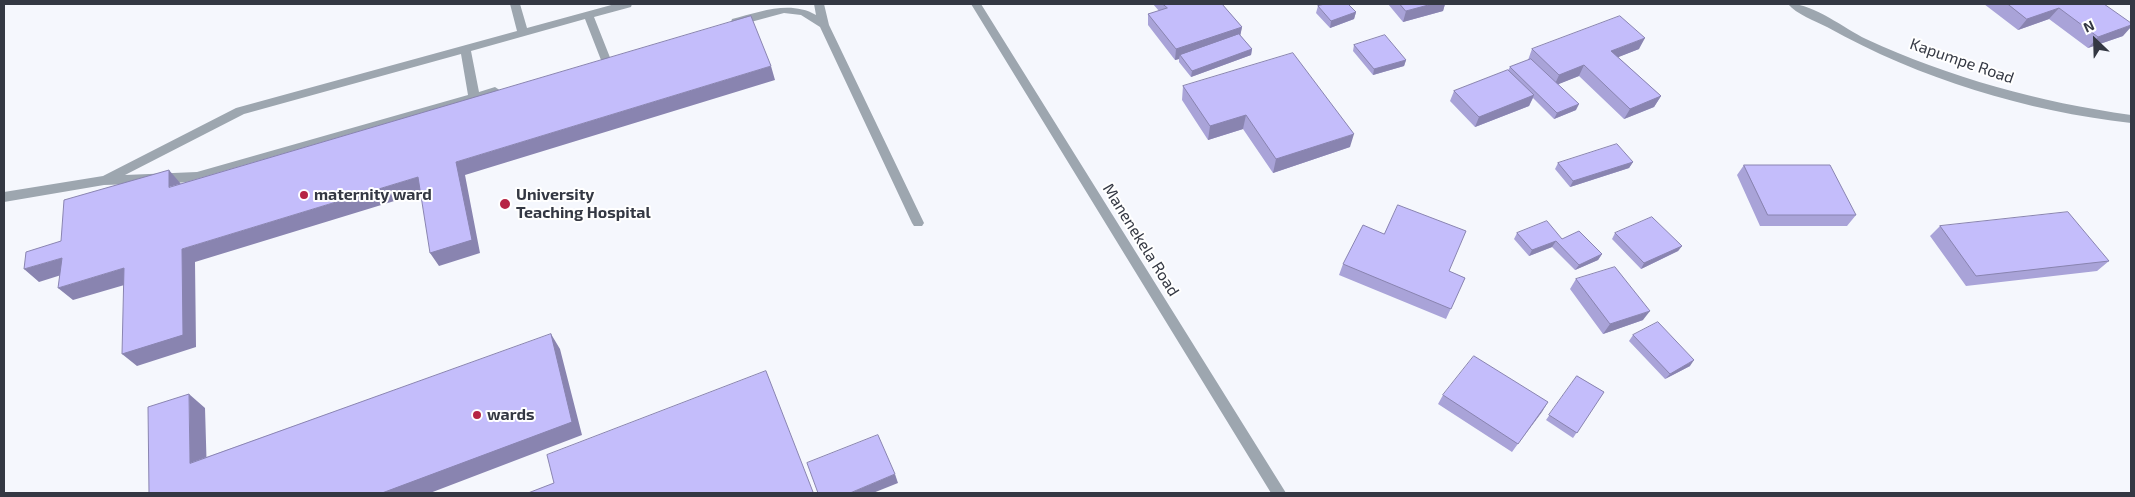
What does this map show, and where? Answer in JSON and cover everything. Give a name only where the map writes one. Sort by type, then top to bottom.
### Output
[{"type":"street","points":[[515,4],[523,33]]},
{"type":"street","points":[[104,180],[240,111],[627,4]]},
{"type":"street","points":[[819,4],[824,25],[918,223]]},
{"type":"street","name":"Manenekela Road","points":[[976,4],[1279,493]]},
{"type":"street","name":"Kapumpe Road","points":[[1793,4],[1864,42],[1954,79],[2024,100],[2099,115],[2131,118]]},
{"type":"street","points":[[728,25],[784,9],[804,12],[824,25]]},
{"type":"street","points":[[588,14],[606,60]]},
{"type":"street","points":[[465,48],[474,97]]},
{"type":"street","points":[[4,197],[104,180],[196,177],[502,89]]},
{"type":"building","points":[[1163,4],[1222,4],[1242,27],[1176,49],[1148,14],[1167,8]]},
{"type":"building","points":[[1325,4],[1348,4],[1356,12],[1331,21],[1318,6]]},
{"type":"building","points":[[1400,4],[1432,4],[1406,11]]},
{"type":"building","points":[[2008,4],[2104,4],[2131,23],[2131,25],[2098,37],[2059,8],[2027,19]]},
{"type":"building","name":"maternity ward","points":[[751,16],[771,66],[456,162],[472,240],[430,253],[418,177],[182,249],[183,335],[122,354],[124,268],[58,288],[62,258],[24,269],[26,252],[61,241],[64,200],[169,170],[169,187]]},
{"type":"building","points":[[1620,16],[1645,38],[1611,51],[1661,96],[1630,109],[1584,65],[1559,75],[1532,49]]},
{"type":"building","points":[[1239,34],[1252,49],[1192,71],[1180,55]]},
{"type":"building","points":[[1385,35],[1406,60],[1374,69],[1354,45]]},
{"type":"building","points":[[1293,53],[1354,134],[1276,159],[1246,115],[1210,126],[1183,86]]},
{"type":"building","points":[[1531,59],[1579,104],[1557,113],[1510,67]]},
{"type":"building","points":[[1508,70],[1534,95],[1479,117],[1454,91]]},
{"type":"building","points":[[1617,144],[1633,162],[1573,181],[1558,163]]},
{"type":"building","points":[[1744,165],[1830,165],[1856,215],[1768,215]]},
{"type":"building","points":[[1398,205],[1466,231],[1449,271],[1465,278],[1451,309],[1343,264],[1363,225],[1384,234]]},
{"type":"building","points":[[2068,212],[2109,261],[1976,276],[1940,226]]},
{"type":"building","points":[[1652,217],[1682,246],[1644,263],[1615,233]]},
{"type":"building","points":[[1547,221],[1562,239],[1579,231],[1602,254],[1579,265],[1556,241],[1532,250],[1517,233]]},
{"type":"building","points":[[1615,267],[1650,311],[1610,324],[1576,279]]},
{"type":"building","points":[[1658,322],[1694,360],[1670,374],[1633,335]]},
{"type":"building","name":"wards","points":[[551,334],[572,422],[382,493],[149,493],[148,407],[189,394],[190,463]]},
{"type":"building","points":[[1474,356],[1548,402],[1518,444],[1443,395]]},
{"type":"building","points":[[766,371],[813,492],[528,493],[554,483],[547,455]]},
{"type":"building","points":[[1577,376],[1604,392],[1577,433],[1549,415]]},
{"type":"building","points":[[878,435],[895,474],[850,493],[818,493],[807,463]]},
{"type":"place","name":"maternity ward","points":[[304,195]]},
{"type":"place","name":"University Teaching Hospital","points":[[505,204]]},
{"type":"place","name":"wards","points":[[477,415]]}]
